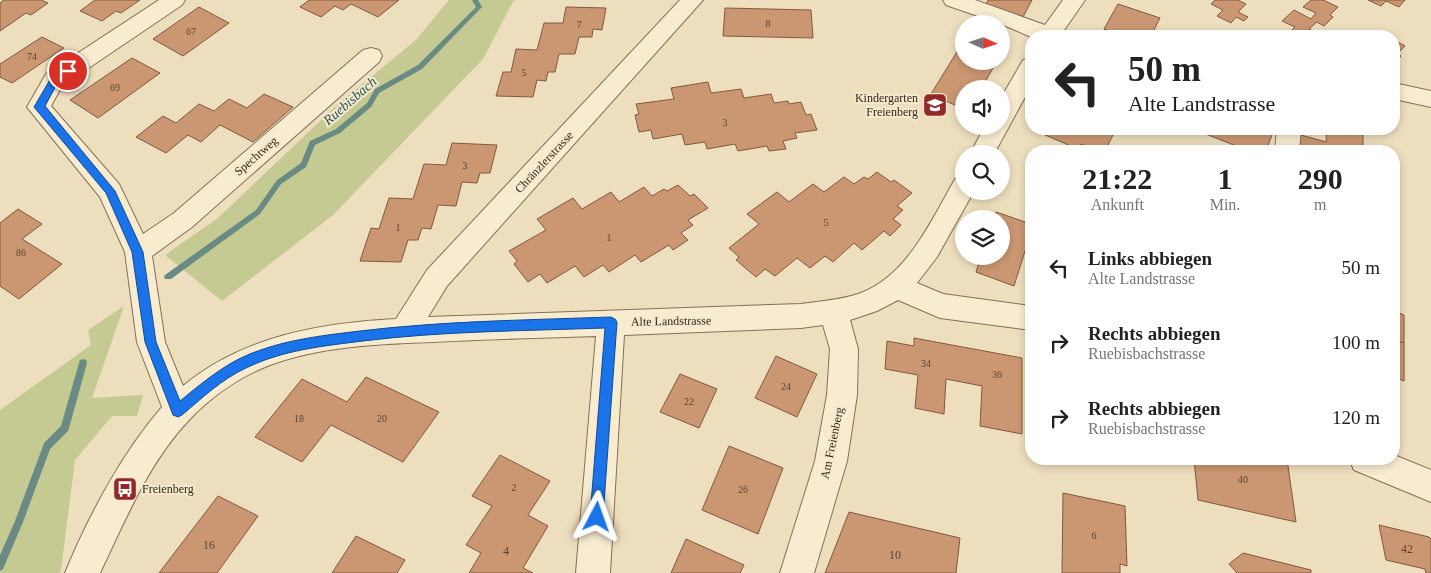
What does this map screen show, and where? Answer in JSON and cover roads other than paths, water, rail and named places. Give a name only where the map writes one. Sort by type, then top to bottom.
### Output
[{"type":"street","points":[[174,0],[54,80],[39,107],[110,191],[138,252],[150,342],[178,411]]},
{"type":"street","name":"Chränzlerstrasse","points":[[405,330],[437,278],[692,0]]},
{"type":"street","points":[[954,0],[1033,30]]},
{"type":"street","points":[[1053,30],[1074,0]]},
{"type":"street","name":"Spechtweg","points":[[138,252],[183,220],[371,56]]},
{"type":"street","points":[[1010,103],[1025,77]]},
{"type":"street","points":[[1400,92],[1431,99]]},
{"type":"street","name":"Alte Landstrasse","points":[[82,573],[146,451],[178,411],[206,387],[240,364],[284,348],[326,340],[405,330],[801,316],[833,312],[875,299],[896,286],[923,258],[956,200]]},
{"type":"street","points":[[896,286],[940,306],[1025,317]]},
{"type":"street","name":"Am Freienberg","points":[[797,573],[831,461],[842,395],[844,349],[833,312]]},
{"type":"street","points":[[593,573],[611,322]]},
{"type":"street","points":[[1380,465],[1431,486]]},
{"type":"waterway","name":"Ruebisbach","points":[[168,277],[258,212],[279,182],[304,165],[312,143],[338,131],[369,105],[377,91],[420,67],[479,7],[475,0]]},
{"type":"waterway","name":"Ruebisbach","points":[[0,566],[19,522],[47,446],[65,428],[83,363]]},
{"type":"place","name":"Kindergarten Freienberg","points":[[935,105]]},
{"type":"place","name":"Freienberg","points":[[125,489]]}]
